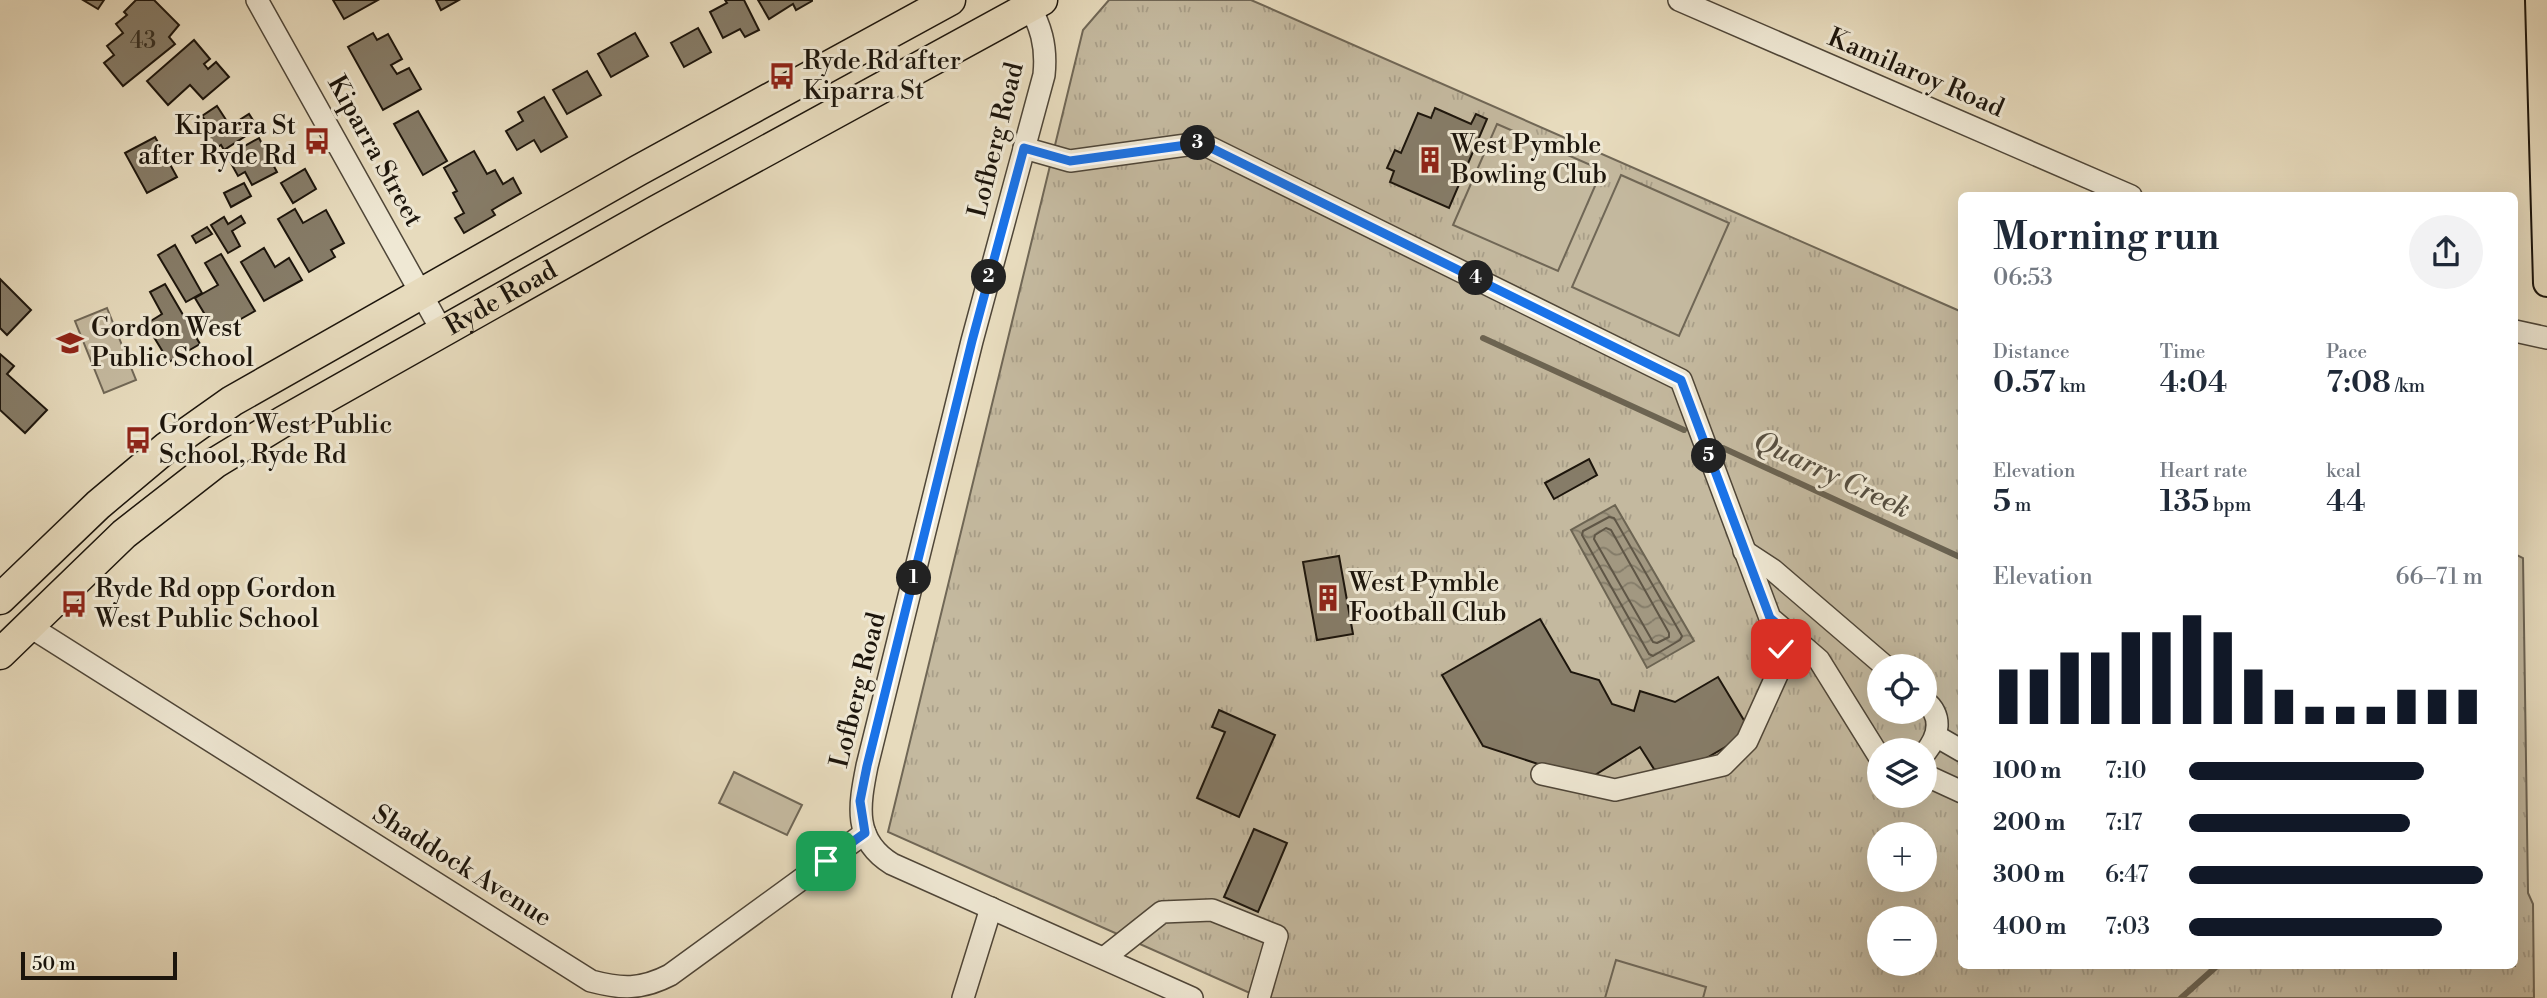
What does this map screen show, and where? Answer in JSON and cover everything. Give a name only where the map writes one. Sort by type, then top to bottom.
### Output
[{"type":"highway","name":"Ryde Road","points":[[0,599],[98,505],[198,424],[232,401],[639,170],[950,0]]},
{"type":"highway","name":"Ryde Road","points":[[0,654],[124,534],[215,463],[442,331],[1032,2]]},
{"type":"main road","points":[[2539,0],[2546,126],[2547,283]]},
{"type":"street","name":"Kiparra Street","points":[[257,0],[442,331]]},
{"type":"street","name":"Kamilaroy Road","points":[[1679,0],[2122,192]]},
{"type":"street","name":"Lofberg Road","points":[[865,833],[860,801],[867,766],[972,341],[1046,60],[1032,2]]},
{"type":"street","points":[[1024,148],[1070,161],[1201,143],[1681,380],[1770,618],[1819,660],[1868,738]]},
{"type":"street","points":[[2518,332],[2547,338]]},
{"type":"street","points":[[1744,551],[1773,570],[1871,654]]},
{"type":"street","name":"Shaddock Avenue","points":[[29,626],[591,981],[612,987],[631,989],[650,985],[670,975],[865,833]]},
{"type":"street","points":[[1542,774],[1615,790],[1723,765],[1747,741],[1781,666],[1781,649],[1790,635]]},
{"type":"street","points":[[1933,738],[1937,719]]},
{"type":"street","points":[[1937,746],[1958,750]]},
{"type":"street","points":[[1937,781],[1958,790]]},
{"type":"street","points":[[865,833],[872,848],[892,864],[1192,998]]},
{"type":"street","points":[[963,998],[991,908]]},
{"type":"street","points":[[1104,958],[1161,912],[1212,910],[1277,936],[1259,998]]},
{"type":"green space","points":[[1109,0],[1251,0],[1958,310],[1958,969],[2518,969],[2518,556],[2523,558],[2528,893],[2533,904],[2534,998],[1261,998],[888,832],[1083,30]]},
{"type":"green space","points":[[1497,124],[1602,170],[1558,271],[1453,225]]},
{"type":"green space","points":[[1621,175],[1729,223],[1679,336],[1572,287]]},
{"type":"green space","points":[[107,308],[136,380],[104,393],[75,321]]},
{"type":"green space","points":[[734,772],[802,805],[787,835],[719,803]]},
{"type":"green space","points":[[1616,960],[1706,987],[1703,998],[1605,998]]},
{"type":"water","points":[[1615,505],[1694,641],[1647,668],[1571,530]]},
{"type":"building","points":[[83,0],[104,0],[98,9]]},
{"type":"building","points":[[136,0],[154,0],[179,25],[169,37],[175,44],[123,86],[104,63],[114,55],[107,46],[123,33],[116,24],[127,15],[124,12]]},
{"type":"building","points":[[333,0],[378,0],[344,19]]},
{"type":"building","points":[[436,0],[459,0],[441,10]]},
{"type":"building","points":[[725,0],[744,0],[759,30],[745,37],[740,29],[723,38],[710,12],[727,3]]},
{"type":"building","points":[[758,0],[812,1],[796,10],[793,4],[769,19]]},
{"type":"building","points":[[698,28],[711,52],[684,67],[671,43]]},
{"type":"building","points":[[373,33],[377,40],[388,34],[402,59],[391,65],[397,74],[409,68],[421,89],[383,110],[348,47]]},
{"type":"building","points":[[635,33],[648,56],[611,77],[598,54]]},
{"type":"building","points":[[194,40],[210,59],[204,64],[208,69],[216,62],[229,77],[203,99],[190,85],[168,105],[147,81]]},
{"type":"building","points":[[587,71],[601,95],[567,114],[553,90]]},
{"type":"building","points":[[544,97],[567,137],[541,152],[534,140],[517,150],[506,131],[523,121],[518,112]]},
{"type":"building","points":[[217,106],[230,126],[249,114],[258,128],[224,150],[221,145],[213,150],[196,125],[205,120],[202,116]]},
{"type":"building","name":"West Pymble Bowling Club","points":[[1435,108],[1471,124],[1476,114],[1487,119],[1449,208],[1390,182],[1394,171],[1387,168],[1395,150],[1401,153],[1418,113],[1431,118]]},
{"type":"building","points":[[418,111],[447,161],[423,175],[394,124]]},
{"type":"building","points":[[155,137],[177,177],[147,193],[125,153]]},
{"type":"building","points":[[259,138],[277,172],[252,185],[245,172],[238,176],[227,156]]},
{"type":"building","points":[[474,151],[487,174],[495,170],[503,184],[513,178],[521,193],[492,210],[495,215],[464,233],[455,218],[464,213],[453,193],[457,191],[444,168]]},
{"type":"building","points":[[305,169],[316,189],[293,203],[281,183]]},
{"type":"building","points":[[244,183],[251,196],[231,207],[224,193]]},
{"type":"building","points":[[295,209],[303,223],[326,210],[344,243],[331,250],[335,257],[309,272],[278,219]]},
{"type":"building","points":[[241,216],[245,223],[232,231],[240,246],[228,253],[211,225],[224,217],[228,224]]},
{"type":"building","points":[[207,227],[212,234],[196,243],[192,236]]},
{"type":"building","points":[[175,245],[202,293],[186,302],[158,255]]},
{"type":"building","points":[[264,248],[275,267],[289,258],[302,280],[264,301],[241,262]]},
{"type":"building","points":[[221,254],[255,311],[216,333],[195,298],[218,285],[205,263]]},
{"type":"building","points":[[0,279],[31,310],[7,335],[0,328]]},
{"type":"building","points":[[165,284],[200,344],[169,362],[146,324],[162,314],[150,292]]},
{"type":"building","points":[[0,354],[14,366],[7,374],[47,410],[25,433],[0,410]]},
{"type":"building","points":[[1589,459],[1597,475],[1554,499],[1545,483]]},
{"type":"building","name":"West Pymble Football Club","points":[[1339,556],[1353,634],[1317,640],[1303,562]]},
{"type":"building","points":[[1540,619],[1571,672],[1599,680],[1612,704],[1634,711],[1640,691],[1675,702],[1718,677],[1751,732],[1681,773],[1654,769],[1640,747],[1587,780],[1483,746],[1442,675]]},
{"type":"building","points":[[1219,710],[1275,735],[1239,817],[1197,798],[1225,732],[1212,727]]},
{"type":"building","points":[[1254,829],[1287,843],[1258,912],[1224,897]]},
{"type":"waterway","name":"Quarry Creek","points":[[1483,338],[1684,430]]},
{"type":"waterway","name":"Quarry Creek","points":[[1723,448],[1958,556]]},
{"type":"waterway","points":[[2181,998],[2214,969]]},
{"type":"place","name":"Ryde Rd after Kiparra St","points":[[782,76]]},
{"type":"place","name":"Kiparra St after Ryde Rd","points":[[317,141]]},
{"type":"place","name":"West Pymble Bowling Club","points":[[1430,160]]},
{"type":"place","name":"Gordon West Public School","points":[[70,343]]},
{"type":"place","name":"Gordon West Public School, Ryde Rd","points":[[138,440]]},
{"type":"place","name":"West Pymble Football Club","points":[[1328,598]]},
{"type":"place","name":"Ryde Rd opp Gordon West Public School","points":[[74,604]]},
{"type":"route","points":[[826,861],[865,833],[860,801],[867,766],[972,341],[1024,148],[1070,161],[1201,143],[1681,380],[1770,618],[1790,635],[1781,649]]}]
